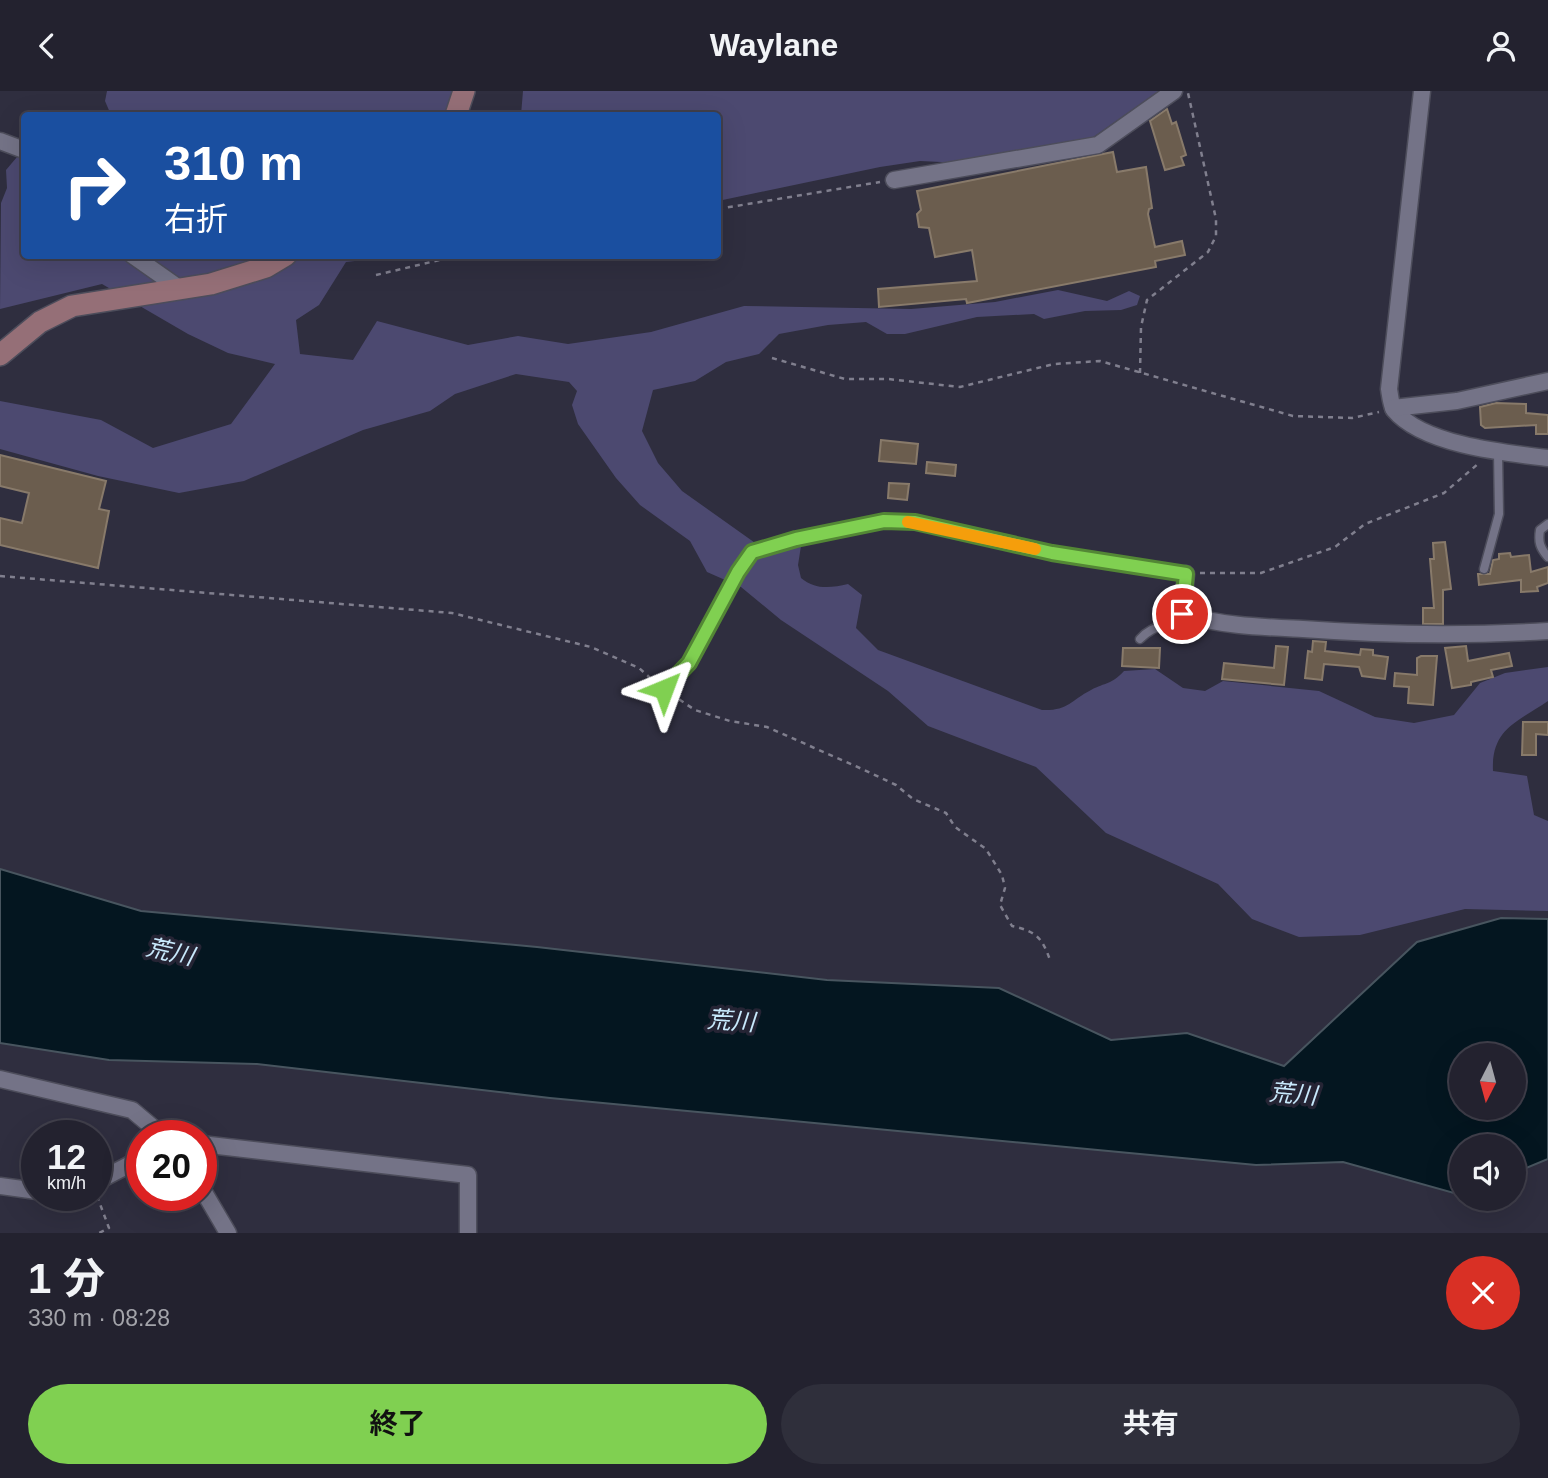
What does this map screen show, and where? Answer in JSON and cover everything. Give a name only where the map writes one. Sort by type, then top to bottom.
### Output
[{"type":"street","points":[[457,112],[464,91]]},
{"type":"street","points":[[894,180],[1098,145],[1174,91]]},
{"type":"street","points":[[1422,91],[1389,389],[1393,408],[1419,430],[1495,451],[1548,458]]},
{"type":"street","points":[[0,141],[21,149]]},
{"type":"street","points":[[138,259],[179,288]]},
{"type":"street","points":[[0,355],[40,322],[72,306],[211,284],[266,267],[279,259]]},
{"type":"street","points":[[1393,408],[1457,401],[1548,381]]},
{"type":"street","points":[[1186,574],[1182,614],[1231,624],[1355,633],[1467,636],[1548,631]]},
{"type":"street","points":[[0,1079],[132,1110],[144,1120]]},
{"type":"street","points":[[217,1146],[468,1175],[468,1233]]},
{"type":"street","points":[[0,1186],[21,1189]]},
{"type":"street","points":[[215,1211],[228,1233]]},
{"type":"lane","points":[[1484,569],[1499,514],[1495,451]]},
{"type":"lane","points":[[664,689],[689,663],[738,572],[752,552],[796,539],[884,521],[915,522],[1052,553],[1186,574]]},
{"type":"lane","points":[[1548,524],[1539,530],[1538,538],[1541,549],[1548,557]]},
{"type":"lane","points":[[1140,639],[1149,629],[1177,619],[1182,614]]},
{"type":"path","points":[[1140,373],[1141,327],[1147,300],[1208,252],[1216,236],[1216,219],[1188,91]]},
{"type":"path","points":[[721,209],[894,180]]},
{"type":"path","points":[[376,275],[444,259]]},
{"type":"path","points":[[772,358],[845,379],[888,379],[960,387],[1073,362],[1100,361],[1293,416],[1352,418],[1393,408]]},
{"type":"path","points":[[1186,574],[1261,573],[1335,547],[1365,524],[1444,493],[1495,451]]},
{"type":"path","points":[[0,576],[452,613],[591,647],[639,668],[695,710],[730,721],[767,727],[863,769],[895,785],[913,799],[946,813],[955,827],[986,849],[1002,875],[1005,888],[1000,905],[1004,917],[1012,926],[1031,930],[1042,939],[1050,960]]},
{"type":"path","points":[[99,1233],[109,1228],[103,1211]]},
{"type":"shaded area","points":[[107,91],[459,91],[449,112],[110,112],[105,101]]},
{"type":"shaded area","points":[[523,91],[1159,91],[1089,140],[962,163],[920,161],[880,167],[721,200],[721,112],[521,112]]},
{"type":"shaded area","points":[[17,157],[21,159],[21,259],[372,259],[346,262],[319,305],[296,320],[300,354],[353,360],[377,321],[468,345],[518,336],[568,344],[651,332],[744,306],[911,309],[995,302],[1058,290],[1107,301],[1129,291],[1140,296],[1137,305],[1121,310],[1085,311],[1044,319],[1034,314],[977,317],[905,334],[887,334],[866,322],[828,325],[779,334],[759,354],[726,362],[695,381],[653,390],[642,431],[658,463],[682,491],[768,552],[801,546],[798,565],[801,578],[806,582],[823,587],[848,584],[862,595],[856,628],[878,650],[1042,710],[1063,707],[1112,681],[1124,671],[1155,669],[1183,688],[1205,691],[1223,681],[1319,691],[1375,717],[1414,723],[1454,715],[1480,683],[1505,673],[1548,667],[1548,701],[1516,721],[1501,736],[1496,745],[1493,771],[1527,776],[1534,815],[1548,821],[1548,911],[1465,909],[1360,935],[1299,937],[1252,919],[1218,884],[1106,833],[1036,767],[928,726],[888,691],[781,620],[741,587],[707,572],[690,541],[640,505],[616,478],[578,424],[572,405],[577,391],[569,382],[516,374],[455,394],[430,411],[363,430],[244,481],[179,493],[98,476],[0,449],[0,401],[101,420],[153,448],[231,424],[275,364],[228,353],[188,334],[102,284],[0,309],[1,203],[7,188],[6,170]]},
{"type":"water","name":"荒川","points":[[0,869],[141,911],[537,947],[827,980],[999,988],[1111,1040],[1187,1033],[1284,1066],[1417,942],[1501,918],[1548,919],[1548,1159],[1526,1168],[1526,1134],[1449,1134],[1449,1192],[1343,1162],[1256,1165],[550,1098],[257,1064],[109,1060],[0,1043]]},
{"type":"building","points":[[1167,109],[1172,124],[1176,122],[1186,155],[1181,157],[1184,165],[1165,170],[1150,121]]},
{"type":"building","points":[[1113,152],[1117,172],[1146,167],[1152,208],[1148,214],[1155,247],[1182,241],[1185,255],[1155,261],[1156,267],[967,303],[966,299],[879,307],[878,289],[977,281],[972,250],[935,257],[929,228],[919,227],[917,214],[921,210],[917,191]]},
{"type":"building","points":[[1496,403],[1526,404],[1526,413],[1548,415],[1548,434],[1536,434],[1536,425],[1485,428],[1481,425],[1480,407]]},
{"type":"building","points":[[881,440],[918,444],[916,464],[879,461]]},
{"type":"building","points":[[0,455],[106,481],[99,509],[109,511],[98,568],[0,545],[0,518],[22,523],[29,493],[0,486]]},
{"type":"building","points":[[927,462],[956,465],[955,476],[926,473]]},
{"type":"building","points":[[889,483],[909,484],[907,500],[888,498]]},
{"type":"building","points":[[1445,542],[1451,589],[1443,590],[1443,624],[1423,624],[1423,608],[1434,608],[1430,559],[1434,559],[1433,543]]},
{"type":"building","points":[[1510,553],[1511,557],[1529,555],[1531,572],[1548,567],[1548,583],[1537,587],[1538,591],[1521,592],[1521,580],[1479,585],[1478,574],[1490,574],[1493,560],[1499,559],[1499,554]]},
{"type":"building","points":[[1313,641],[1326,642],[1325,651],[1360,655],[1361,649],[1373,650],[1373,655],[1388,657],[1385,679],[1362,676],[1359,667],[1324,664],[1322,680],[1305,678],[1308,651],[1312,652]]},
{"type":"building","points":[[1276,646],[1288,647],[1284,685],[1222,679],[1224,663],[1274,668]]},
{"type":"building","points":[[1466,646],[1468,661],[1509,653],[1512,666],[1491,670],[1493,677],[1452,688],[1445,648]]},
{"type":"building","points":[[1123,648],[1160,648],[1159,668],[1122,666]]},
{"type":"building","points":[[1437,656],[1433,705],[1408,703],[1409,687],[1394,686],[1395,673],[1417,675],[1417,658]]},
{"type":"building","points":[[1523,722],[1548,722],[1548,735],[1536,734],[1536,755],[1522,755]]},
{"type":"slow traffic","points":[[908,522],[1035,549]]},
{"type":"route","points":[[664,689],[689,663],[738,572],[752,552],[769,545],[884,521],[915,522],[1052,553],[1186,574],[1182,614]]}]
